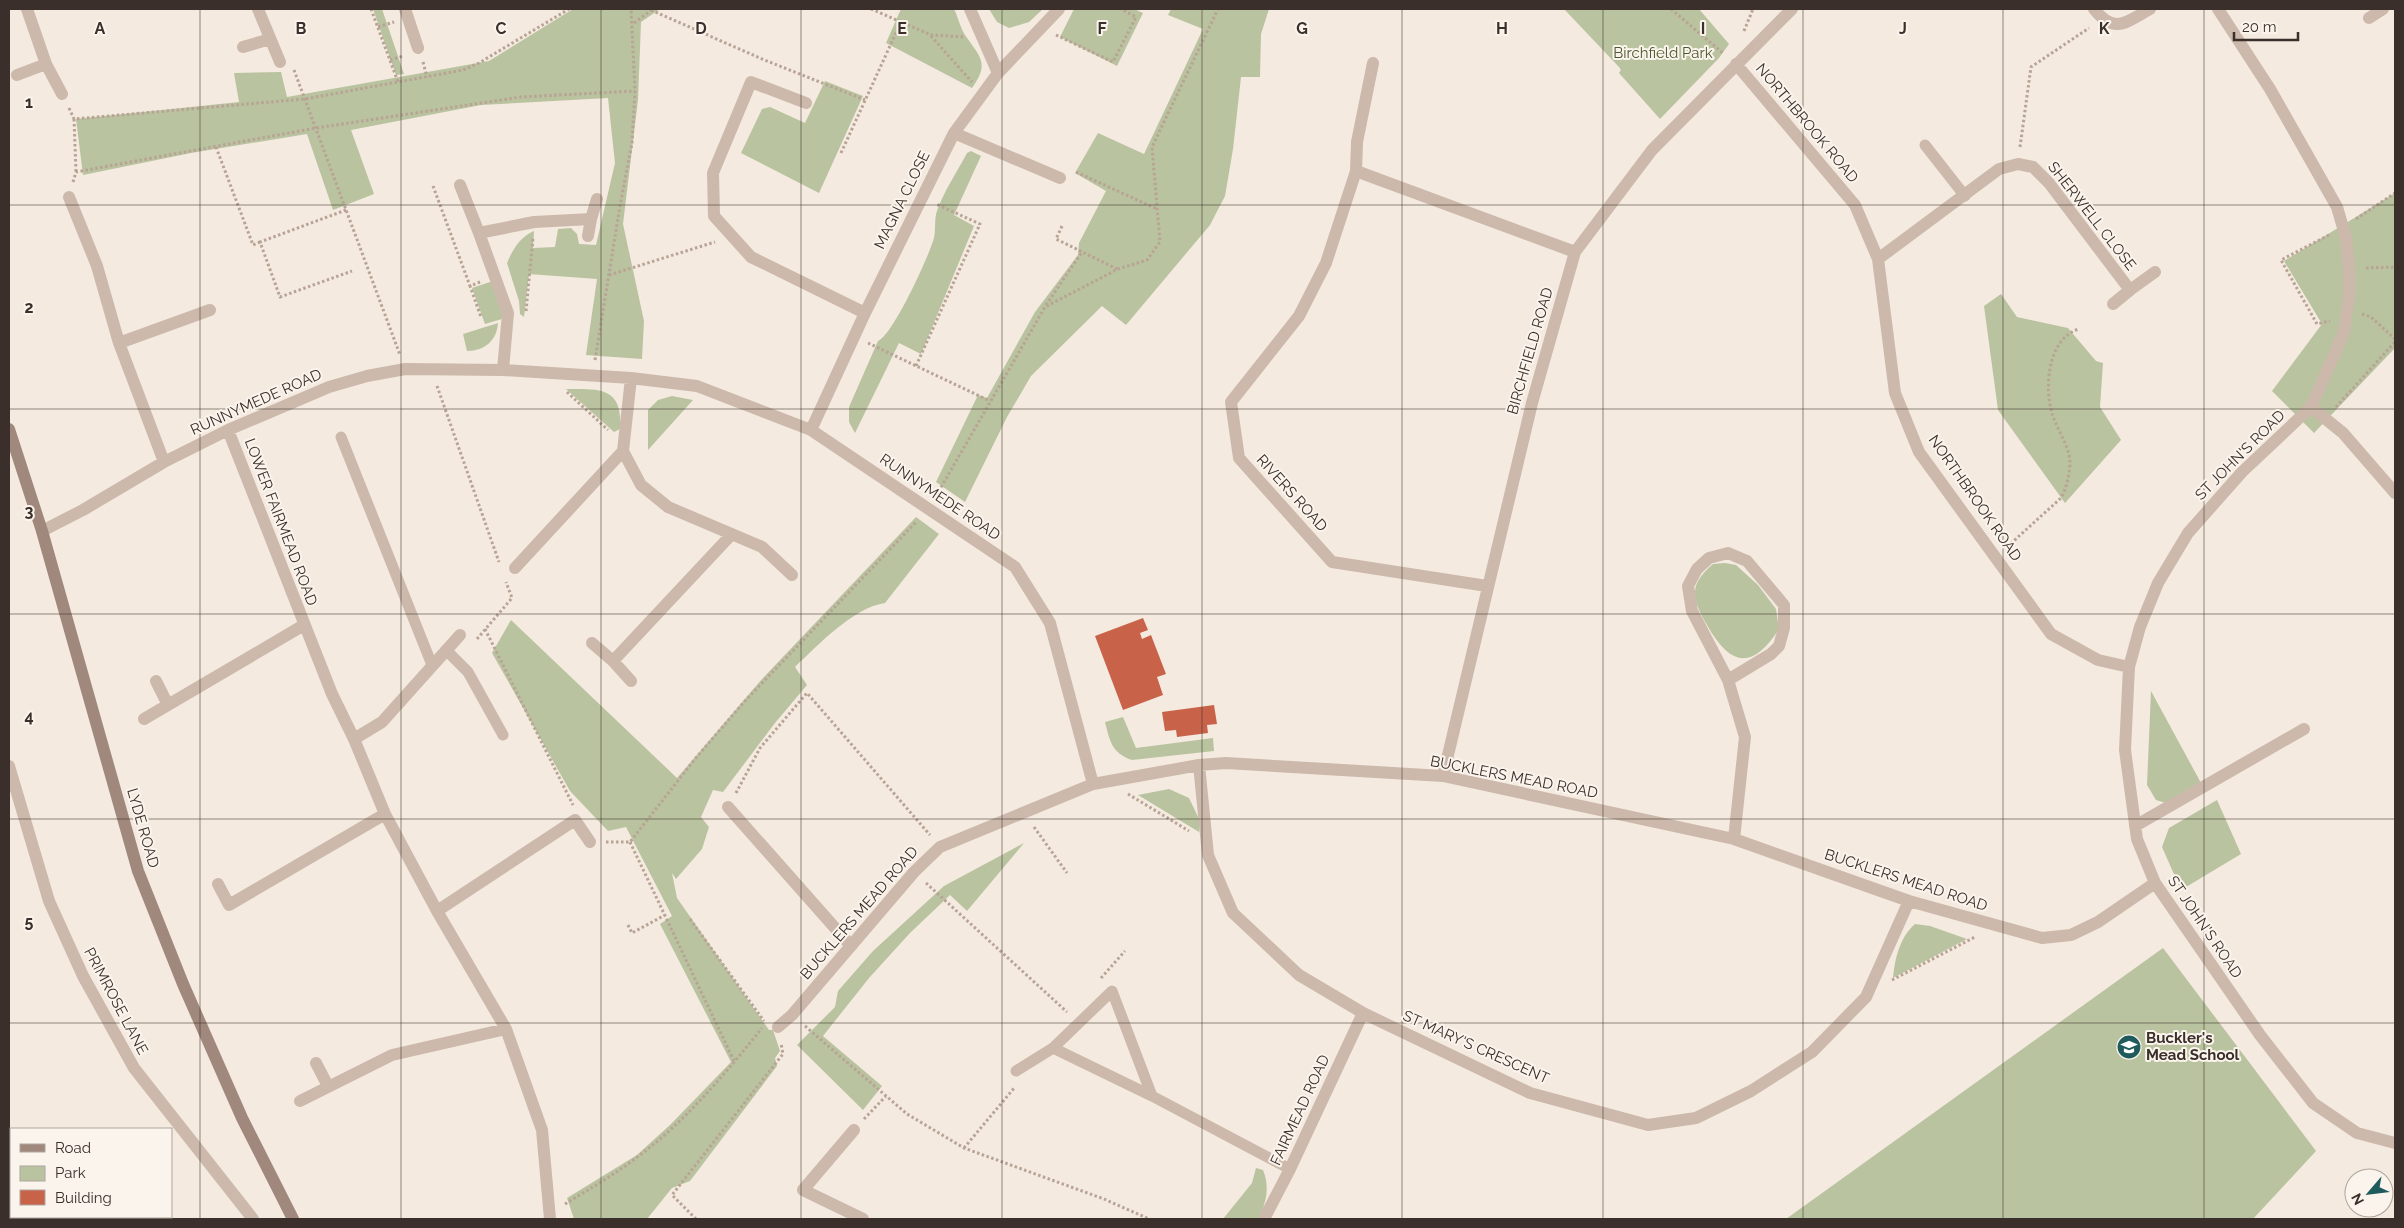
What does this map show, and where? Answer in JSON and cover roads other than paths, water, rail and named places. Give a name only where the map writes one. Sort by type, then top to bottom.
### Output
[{"type":"street","points":[[27,9],[46,64],[62,94]]},
{"type":"street","points":[[258,9],[280,62]]},
{"type":"street","points":[[405,9],[418,48]]},
{"type":"street","points":[[970,9],[998,72]]},
{"type":"street","name":"MAGNA CLOSE","points":[[811,430],[865,312],[954,133],[998,72],[1059,9]]},
{"type":"street","name":"BIRCHFIELD ROAD","points":[[1443,776],[1532,403],[1575,252],[1652,150],[1792,9]]},
{"type":"street","points":[[2094,9],[2102,19],[2113,25],[2124,24],[2150,9]]},
{"type":"street","name":"ST JOHN'S ROAD","points":[[2218,9],[2270,89],[2336,207],[2349,268],[2347,310],[2345,324],[2321,388],[2312,406],[2242,472],[2188,533],[2158,583],[2140,627],[2129,667],[2125,750],[2137,839],[2155,883],[2260,1035],[2313,1103],[2357,1133],[2395,1143]]},
{"type":"street","points":[[2370,18],[2383,9]]},
{"type":"street","points":[[243,48],[270,38]]},
{"type":"street","points":[[17,75],[46,64]]},
{"type":"street","name":"RIVERS ROAD","points":[[1372,64],[1357,142],[1356,171],[1326,263],[1300,316],[1231,402],[1239,458],[1332,562],[1487,586]]},
{"type":"street","name":"NORTHBROOK ROAD","points":[[1736,64],[1855,206],[1878,259],[1895,393],[1919,452],[2051,634],[2098,660],[2129,667]]},
{"type":"street","points":[[806,103],[751,82],[713,172],[714,216],[751,257],[865,312]]},
{"type":"street","points":[[954,133],[1060,178]]},
{"type":"street","name":"SHERWELL CLOSE","points":[[1964,196],[1999,169],[2018,164],[2033,167],[2049,183],[2130,290]]},
{"type":"street","points":[[1356,171],[1575,252]]},
{"type":"street","points":[[460,185],[508,313],[503,370]]},
{"type":"street","points":[[1878,259],[1964,196]]},
{"type":"street","points":[[69,197],[97,266],[119,343],[164,462]]},
{"type":"street","points":[[588,236],[597,199]]},
{"type":"street","points":[[479,233],[534,222],[591,219]]},
{"type":"street","name":"SHERWELL CLOSE","points":[[2113,304],[2155,272]]},
{"type":"street","points":[[119,343],[210,310]]},
{"type":"street","name":"RUNNYMEDE ROAD","points":[[42,532],[164,462],[228,430],[329,387],[367,376],[405,370],[503,370],[630,378],[697,386],[811,430],[1015,567],[1050,624],[1093,784]]},
{"type":"street","points":[[630,378],[623,448],[641,485],[668,507],[762,547],[792,575]]},
{"type":"street","points":[[2312,406],[2343,433],[2395,492]]},
{"type":"street","name":"LYDE ROAD","points":[[9,428],[42,532],[138,871],[183,984],[238,1109],[293,1219]]},
{"type":"street","name":"LOWER FAIRMEAD ROAD","points":[[228,430],[332,694],[354,739],[385,814],[437,910],[506,1029],[542,1130],[545,1218]]},
{"type":"street","points":[[515,568],[623,448]]},
{"type":"street","points":[[612,661],[731,535]]},
{"type":"street","points":[[1728,680],[1771,654],[1779,646],[1784,620],[1784,605],[1772,590],[1747,561],[1728,553],[1709,558],[1697,570],[1688,586],[1692,611],[1728,680],[1745,737],[1734,839]]},
{"type":"street","name":"LOWER FAIRMEAD ROAD","points":[[144,720],[304,625]]},
{"type":"street","points":[[354,739],[382,722],[460,635]]},
{"type":"street","points":[[592,643],[631,681]]},
{"type":"street","points":[[156,681],[168,705]]},
{"type":"street","points":[[2135,826],[2304,729]]},
{"type":"street","name":"BUCKLERS MEAD ROAD","points":[[778,1027],[792,1015],[914,872],[940,847],[1093,784],[1199,765],[1226,763],[1443,776],[1734,839],[1909,901],[2042,938],[2071,935],[2098,922],[2155,883]]},
{"type":"street","name":"ST MARY'S CRESCENT","points":[[1199,765],[1208,855],[1233,912],[1299,975],[1363,1013],[1530,1092],[1648,1125],[1696,1118],[1751,1091],[1812,1052],[1866,997],[1909,901]]},
{"type":"street","name":"PRIMROSE LANE","points":[[9,766],[49,901],[83,976],[134,1068],[254,1219]]},
{"type":"street","points":[[728,806],[851,946]]},
{"type":"street","points":[[218,884],[229,906],[385,814]]},
{"type":"street","points":[[437,910],[575,820],[590,842]]},
{"type":"street","name":"FAIRMEAD ROAD","points":[[1264,1219],[1290,1169],[1363,1013]]},
{"type":"street","points":[[300,1101],[392,1055],[506,1029]]},
{"type":"street","points":[[316,1063],[328,1086]]},
{"type":"street","points":[[854,1130],[803,1190],[863,1219]]},
{"type":"lane","points":[[1925,145],[1964,196]]},
{"type":"lane","points":[[341,437],[432,665]]},
{"type":"lane","points":[[446,650],[468,672],[503,735]]},
{"type":"lane","points":[[1016,1071],[1053,1048],[1112,991],[1152,1096]]},
{"type":"lane","points":[[1053,1048],[1152,1096],[1290,1169]]},
{"type":"place","name":"Buckler's Mead School","points":[[2129,1047]]},
{"type":"park label","name":"Birchfield Park","points":[[1663,53]]}]
